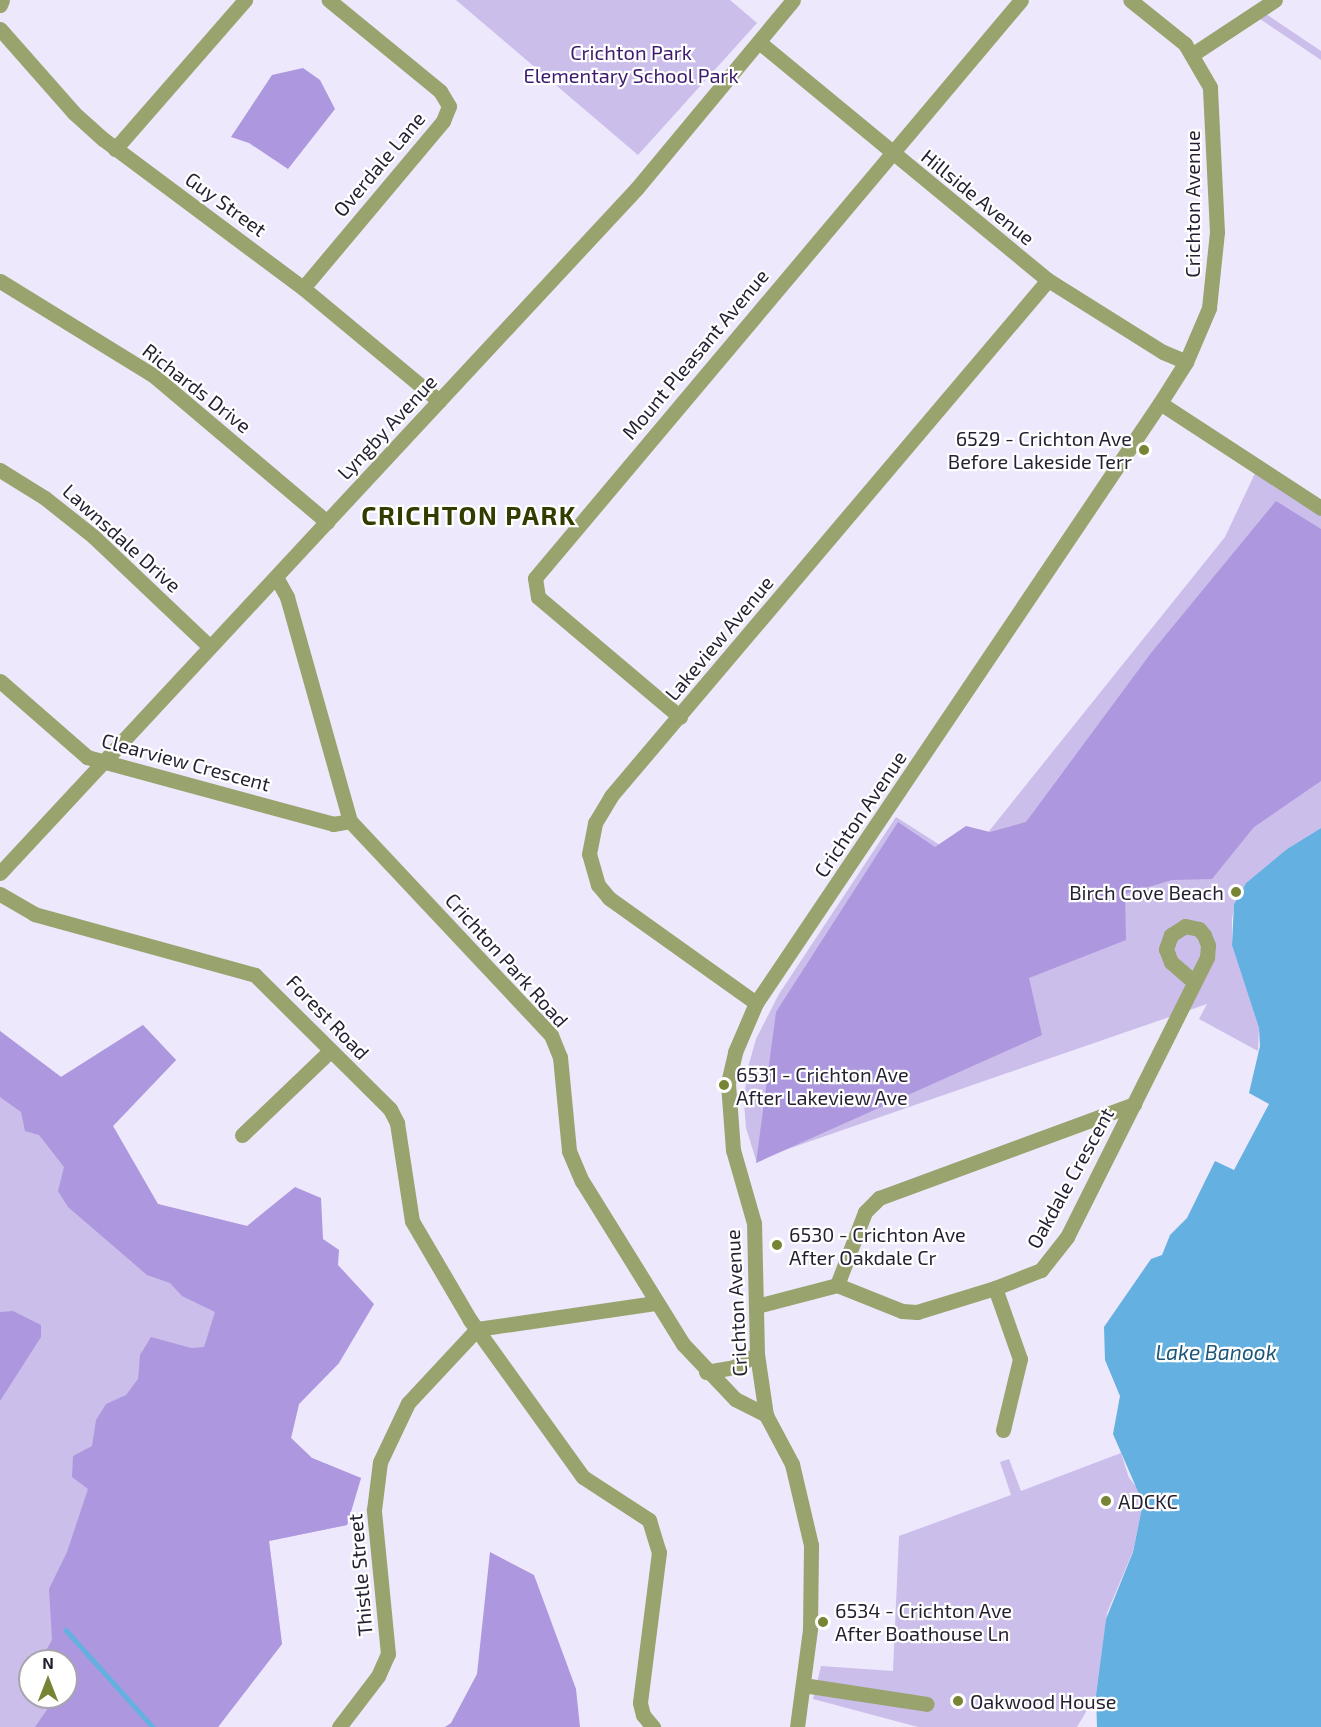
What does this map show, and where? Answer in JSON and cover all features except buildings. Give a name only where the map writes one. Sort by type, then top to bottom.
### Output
[{"type":"street","points":[[0,4],[3,0]]},
{"type":"street","points":[[115,149],[245,0]]},
{"type":"street","name":"Overdale Lane","points":[[303,288],[443,121],[449,106],[440,91],[329,0]]},
{"type":"street","name":"Lyngby Avenue","points":[[0,873],[637,188],[793,0]]},
{"type":"street","name":"Mount Pleasant Avenue","points":[[680,717],[538,597],[535,578],[1021,0]]},
{"type":"street","name":"Crichton Avenue","points":[[797,1727],[812,1595],[811,1545],[792,1464],[766,1415],[757,1354],[754,1223],[741,1186],[728,1117],[728,1083],[735,1052],[756,1003],[1160,403],[1186,362],[1209,308],[1216,232],[1210,87],[1193,54],[1130,0]]},
{"type":"street","points":[[1193,54],[1275,0]]},
{"type":"street","name":"Guy Street","points":[[0,28],[74,113],[115,149],[303,288],[439,401]]},
{"type":"street","name":"Hillside Avenue","points":[[759,42],[892,154],[1048,280],[1163,352],[1186,362]]},
{"type":"street","name":"Lakeview Avenue","points":[[756,1003],[609,898],[593,872],[589,840],[595,823],[611,796],[1048,280]]},
{"type":"street","name":"Richards Drive","points":[[0,281],[153,375],[327,522]]},
{"type":"street","points":[[1160,403],[1321,508]]},
{"type":"street","name":"Lawnsdale Drive","points":[[0,470],[45,498],[94,537],[209,646]]},
{"type":"street","name":"Crichton Park Road","points":[[276,577],[287,597],[350,821],[551,1035],[560,1057],[565,1134],[573,1162],[655,1303],[705,1372],[735,1399],[766,1415]]},
{"type":"street","name":"Clearview Crescent","points":[[0,681],[87,757],[333,824],[350,821]]},
{"type":"street","name":"Forest Road","points":[[0,894],[34,914],[255,975],[394,1115],[412,1221],[477,1329],[583,1477],[649,1520],[659,1552],[640,1703],[643,1715],[653,1727]]},
{"type":"street","name":"Oakdale Crescent","points":[[1134,1104],[879,1198],[865,1212],[837,1285],[908,1312],[995,1288],[1041,1270],[1056,1256],[1134,1104],[1193,981]]},
{"type":"street","points":[[242,1136],[330,1051]]},
{"type":"street","points":[[757,1306],[837,1285]]},
{"type":"street","points":[[995,1288],[1020,1359],[1003,1430]]},
{"type":"street","points":[[477,1329],[655,1303]]},
{"type":"street","name":"Thistle Street","points":[[339,1727],[378,1676],[388,1654],[375,1551],[374,1510],[380,1462],[408,1403],[477,1329]]},
{"type":"street","points":[[705,1372],[734,1367],[757,1354]]},
{"type":"street","points":[[803,1685],[927,1704]]},
{"type":"green space","name":"Crichton Park Elementary School Park","points":[[456,0],[730,0],[757,23],[638,155]]},
{"type":"green space","points":[[1260,10],[1321,51],[1321,60],[1254,15]]},
{"type":"green space","points":[[1257,469],[1321,508],[1321,828],[1287,849],[1246,883],[1235,901],[1232,919],[1232,944],[1259,1028],[1258,1051],[1199,1019],[1207,1004],[756,1160],[746,1128],[744,1102],[747,1071],[756,1039],[779,994],[896,817],[965,861],[1225,537]]},
{"type":"green space","points":[[143,1025],[176,1060],[113,1126],[157,1204],[247,1226],[339,1363],[299,1404],[291,1438],[312,1458],[361,1478],[347,1525],[269,1541],[282,1644],[218,1727],[0,1727],[0,1031],[61,1077]]},
{"type":"green space","points":[[1121,1453],[1129,1478],[1140,1491],[1142,1509],[1133,1551],[1107,1613],[1096,1695],[1077,1727],[918,1727],[813,1699],[821,1666],[893,1671],[899,1536],[1011,1495],[1000,1462],[1009,1459],[1021,1491]]},
{"type":"shaded area","points":[[303,68],[320,80],[335,109],[288,169],[249,143],[231,137],[272,75]]},
{"type":"shaded area","points":[[1276,501],[1321,529],[1321,781],[1254,827],[1212,879],[1172,880],[1125,894],[1126,940],[1029,978],[1042,1035],[756,1163],[776,1012],[898,822],[935,847],[966,826],[990,832],[1026,822],[1151,653]]},
{"type":"shaded area","points":[[143,1025],[176,1060],[113,1126],[158,1204],[247,1226],[295,1187],[321,1198],[323,1239],[339,1250],[338,1265],[374,1304],[339,1363],[299,1404],[291,1438],[312,1458],[361,1478],[347,1525],[269,1541],[282,1644],[218,1727],[35,1727],[47,1709],[78,1709],[78,1649],[47,1649],[52,1640],[49,1589],[67,1552],[88,1489],[72,1477],[73,1456],[92,1446],[96,1420],[106,1404],[126,1395],[138,1379],[140,1355],[151,1337],[191,1348],[204,1347],[215,1312],[182,1296],[170,1283],[147,1275],[68,1207],[58,1191],[64,1167],[39,1135],[25,1131],[21,1112],[0,1097],[0,1031],[61,1077]]},
{"type":"shaded area","points":[[13,1311],[41,1325],[41,1337],[0,1401],[0,1312]]},
{"type":"shaded area","points":[[490,1552],[534,1575],[576,1689],[580,1727],[445,1727],[451,1723],[477,1674]]},
{"type":"water","name":"Lake Banook","points":[[1321,828],[1321,1727],[1097,1727],[1096,1695],[1106,1619],[1133,1552],[1143,1503],[1113,1434],[1120,1396],[1105,1360],[1104,1327],[1151,1259],[1162,1255],[1170,1235],[1187,1218],[1215,1161],[1234,1170],[1269,1104],[1249,1093],[1260,1046],[1259,1028],[1232,945],[1234,904],[1246,883],[1287,849]]},
{"type":"waterway","points":[[66,1630],[153,1727]]},
{"type":"place","name":"6529 - Crichton Ave Before Lakeside Terr","points":[[1144,450]]},
{"type":"place","name":"Birch Cove Beach","points":[[1236,892]]},
{"type":"place","name":"6531 - Crichton Ave After Lakeview Ave","points":[[724,1085]]},
{"type":"place","name":"6530 - Crichton Ave After Oakdale Cr","points":[[777,1245]]},
{"type":"place","name":"ADCKC","points":[[1106,1501]]},
{"type":"place","name":"6534 - Crichton Ave After Boathouse Ln","points":[[823,1622]]},
{"type":"place","name":"Oakwood House","points":[[958,1701]]},
{"type":"district","name":"CRICHTON PARK","points":[[469,515]]}]
